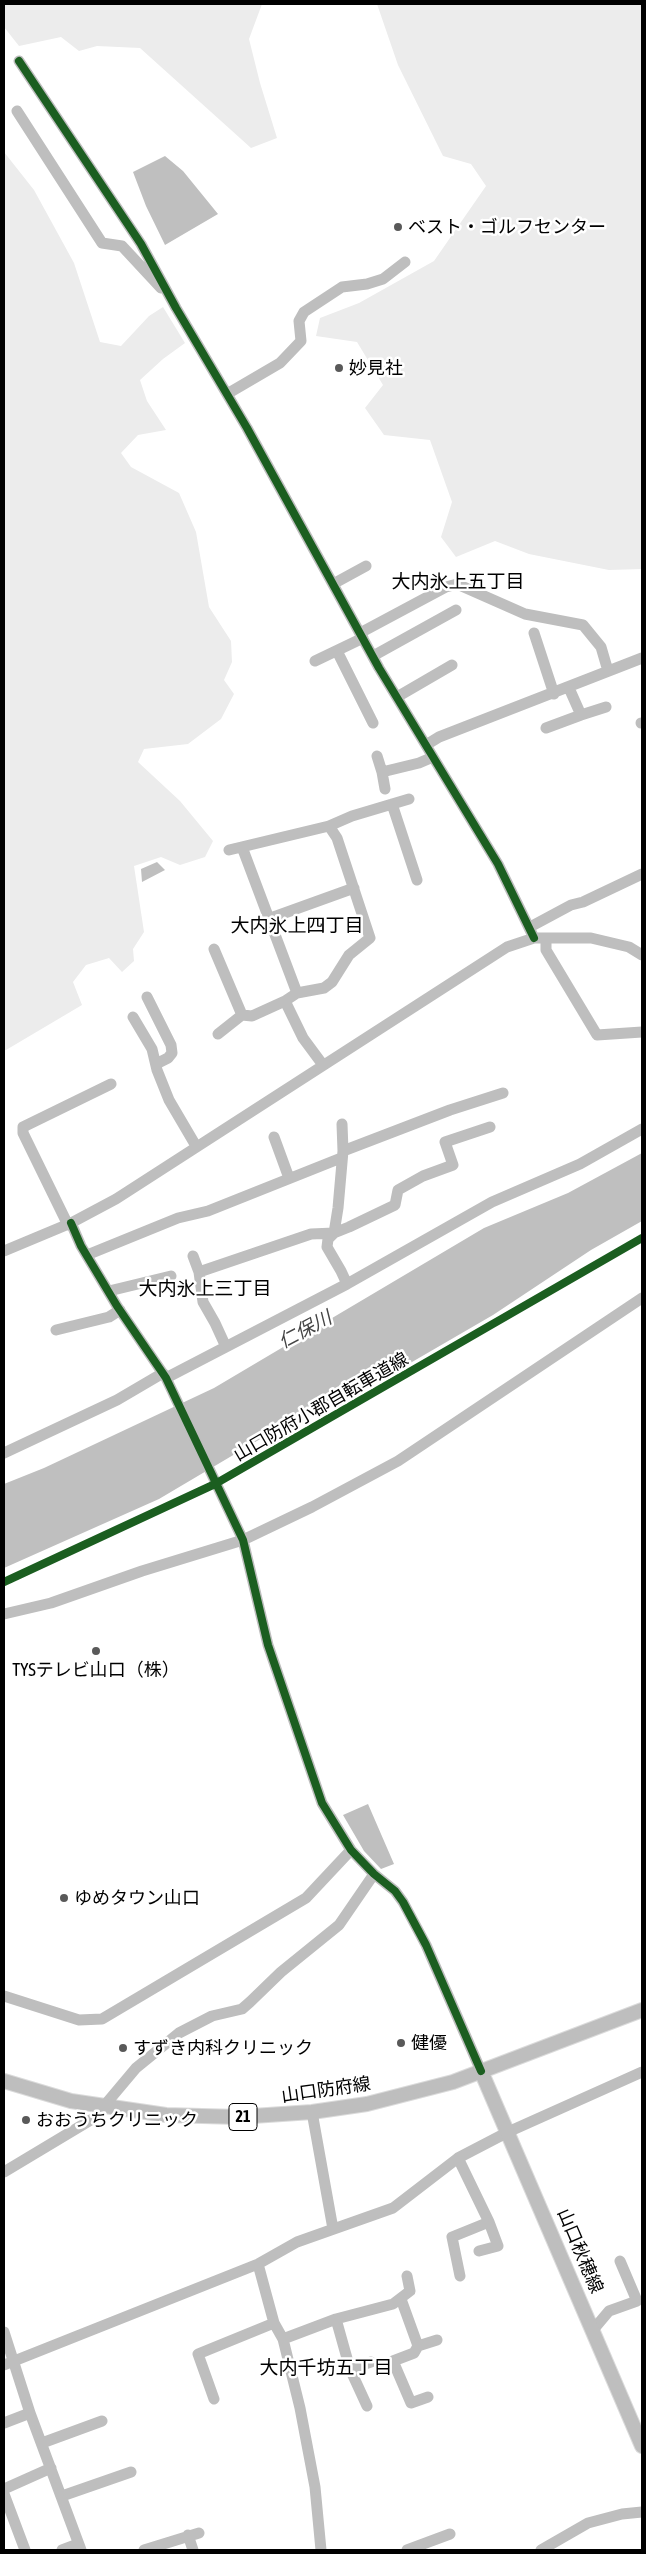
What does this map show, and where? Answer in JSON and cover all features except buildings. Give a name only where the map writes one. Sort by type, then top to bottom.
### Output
[{"type":"main road","name":"山口防府線","points":[[4,2081],[44,2095],[104,2108],[166,2115],[209,2117],[272,2116],[312,2112],[367,2104],[405,2095],[481,2072],[642,2010]]},
{"type":"main road","name":"山口秋穂線","points":[[481,2072],[642,2446]]},
{"type":"street","points":[[19,61],[141,244],[373,656],[498,864],[532,933],[546,938],[591,938],[629,947],[642,955]]},
{"type":"street","points":[[18,111],[102,243],[122,246],[156,285],[167,292]]},
{"type":"street","points":[[227,394],[280,363],[301,341],[299,321],[304,312],[342,287],[367,284],[382,279],[405,262]]},
{"type":"street","points":[[333,584],[366,566]]},
{"type":"street","points":[[315,661],[337,651],[446,587],[457,584],[525,614],[583,625],[601,647],[608,671]]},
{"type":"street","points":[[373,656],[413,629],[441,623],[456,610]]},
{"type":"street","points":[[534,633],[554,694]]},
{"type":"street","points":[[337,651],[373,723]]},
{"type":"street","points":[[426,746],[439,737],[554,694],[642,658]]},
{"type":"street","points":[[397,697],[452,665]]},
{"type":"street","points":[[569,688],[581,716]]},
{"type":"street","points":[[546,728],[606,707]]},
{"type":"street","points":[[377,756],[385,789]]},
{"type":"street","points":[[382,772],[419,763],[433,757]]},
{"type":"street","points":[[229,850],[329,826],[352,816],[409,799]]},
{"type":"street","points":[[392,804],[417,880]]},
{"type":"street","points":[[218,1034],[242,1016],[252,1016],[285,1001],[297,993],[324,988],[332,982],[349,954],[370,938],[337,838],[329,826]]},
{"type":"street","points":[[242,848],[297,993]]},
{"type":"street","points":[[4,1251],[69,1224],[116,1199],[488,957],[532,933],[571,905],[583,902],[642,874]]},
{"type":"street","points":[[268,920],[354,888]]},
{"type":"street","points":[[546,938],[546,950],[597,1036],[642,1032]]},
{"type":"street","points":[[214,949],[242,1016]]},
{"type":"street","points":[[146,997],[171,1045],[172,1053],[168,1058],[156,1064]]},
{"type":"street","points":[[285,1001],[303,1038],[323,1064]]},
{"type":"street","points":[[133,1017],[152,1049],[170,1100],[196,1146]]},
{"type":"street","points":[[111,1084],[23,1127],[23,1133],[69,1224],[108,1291],[166,1378],[243,1540],[268,1646],[322,1802],[351,1850],[374,1874],[395,1891],[417,1926],[481,2072]]},
{"type":"street","points":[[87,1255],[178,1218],[208,1211],[450,1110],[503,1093]]},
{"type":"street","points":[[334,1233],[342,1154],[342,1124]]},
{"type":"street","points":[[346,1284],[342,1271],[327,1247],[328,1239],[334,1233],[395,1205],[398,1190],[423,1176],[453,1165],[444,1142],[490,1127]]},
{"type":"street","points":[[4,1452],[166,1378],[346,1284],[492,1202],[580,1164],[642,1129]]},
{"type":"street","points":[[274,1137],[289,1178]]},
{"type":"street","points":[[199,1272],[311,1234],[334,1233]]},
{"type":"street","points":[[193,1256],[199,1272],[203,1302],[226,1347]]},
{"type":"street","points":[[108,1291],[170,1276]]},
{"type":"street","points":[[4,1614],[51,1603],[173,1561],[243,1540],[360,1484],[398,1462],[642,1298]]},
{"type":"street","points":[[56,1330],[109,1317],[120,1310]]},
{"type":"street","points":[[4,1996],[79,2020],[102,2019],[306,1898],[351,1850]]},
{"type":"street","points":[[4,2172],[27,2156],[83,2126],[104,2108],[136,2068],[179,2033],[212,2016],[242,2008],[250,2002],[281,1972],[339,1925],[374,1874]]},
{"type":"street","points":[[9,2364],[258,2264],[298,2242],[392,2208],[458,2158],[508,2132],[642,2072]]},
{"type":"street","points":[[312,2112],[333,2229]]},
{"type":"street","points":[[458,2158],[489,2222],[498,2246],[479,2251]]},
{"type":"street","points":[[460,2276],[452,2237],[489,2222]]},
{"type":"street","points":[[593,2330],[609,2311],[637,2301],[620,2261]]},
{"type":"street","points":[[258,2264],[274,2323],[283,2339],[300,2408],[315,2487],[321,2550]]},
{"type":"street","points":[[283,2339],[336,2319],[393,2304],[410,2291],[408,2276]]},
{"type":"street","points":[[400,2299],[418,2346]]},
{"type":"street","points":[[336,2319],[350,2369],[367,2406]]},
{"type":"street","points":[[214,2399],[198,2354],[274,2323]]},
{"type":"street","points":[[4,2332],[9,2364],[30,2413],[80,2547],[62,2550]]},
{"type":"street","points":[[428,2397],[411,2403],[393,2361],[414,2353],[418,2346],[437,2340]]},
{"type":"street","points":[[350,2369],[371,2362]]},
{"type":"street","points":[[4,2423],[30,2413]]},
{"type":"street","points":[[42,2444],[102,2421]]},
{"type":"street","points":[[4,2489],[51,2468]]},
{"type":"street","points":[[62,2496],[131,2472]]},
{"type":"street","points":[[4,2494],[26,2550]]},
{"type":"street","points":[[541,2550],[588,2523],[622,2514],[642,2512]]},
{"type":"street","points":[[144,2550],[193,2534],[193,2550]]},
{"type":"street","points":[[407,2550],[450,2534]]},
{"type":"shaded area","points":[[4,4],[262,4],[249,39],[277,138],[251,148],[140,48],[97,46],[79,51],[61,37],[19,46],[4,27]]},
{"type":"shaded area","points":[[377,4],[642,4],[642,569],[609,570],[529,554],[495,541],[456,557],[441,537],[452,502],[430,440],[384,435],[365,408],[383,385],[357,342],[316,336],[320,318],[359,303],[434,261],[486,186],[471,164],[443,156],[398,65]]},
{"type":"shaded area","points":[[4,152],[34,190],[74,263],[100,342],[121,346],[149,316],[163,307],[185,343],[163,359],[140,380],[147,401],[166,430],[138,435],[121,453],[131,467],[179,493],[196,532],[209,607],[231,641],[232,662],[224,680],[234,694],[221,719],[188,744],[144,749],[138,762],[180,801],[213,841],[205,857],[180,865],[161,857],[134,866],[144,932],[133,949],[134,961],[122,972],[109,958],[86,965],[73,982],[82,1005],[6,1050],[4,1050]]},
{"type":"shaded area","points":[[165,156],[183,171],[218,214],[165,245],[146,206],[133,172]]},
{"type":"shaded area","points":[[157,862],[165,870],[142,882],[141,869]]},
{"type":"shaded area","points":[[642,1153],[642,1221],[591,1250],[493,1315],[381,1380],[262,1438],[159,1499],[4,1568],[4,1484],[44,1468],[214,1388],[484,1228],[568,1193]]},
{"type":"shaded area","points":[[368,1804],[394,1864],[381,1869],[364,1851],[343,1815]]},
{"type":"cycle path","points":[[19,61],[141,244],[176,308],[247,428],[379,668],[498,864],[534,938]]},
{"type":"cycle path","points":[[71,1223],[81,1246],[117,1306],[166,1378],[243,1540],[268,1645],[322,1803],[351,1850],[374,1874],[395,1891],[403,1902],[426,1945],[481,2071]]},
{"type":"cycle path","name":"山口防府小郡自転車道線","points":[[4,1582],[215,1484],[642,1238]]},
{"type":"place","name":"ベスト・ゴルフセンター","points":[[398,227]]},
{"type":"place","name":"妙見社","points":[[339,368]]},
{"type":"place","name":"TYSテレビ山口（株）","points":[[96,1651]]},
{"type":"place","name":"ゆめタウン山口","points":[[64,1898]]},
{"type":"place","name":"健優","points":[[401,2043]]},
{"type":"place","name":"すずき内科クリニック","points":[[123,2048]]},
{"type":"place","name":"おおうちクリニック","points":[[26,2120]]},
{"type":"district","name":"大内氷上五丁目","points":[[458,582]]},
{"type":"district","name":"大内氷上四丁目","points":[[297,926]]},
{"type":"district","name":"大内氷上三丁目","points":[[205,1289]]},
{"type":"district","name":"大内千坊五丁目","points":[[326,2368]]},
{"type":"water label","name":"仁保川","points":[[305,1330]]}]
